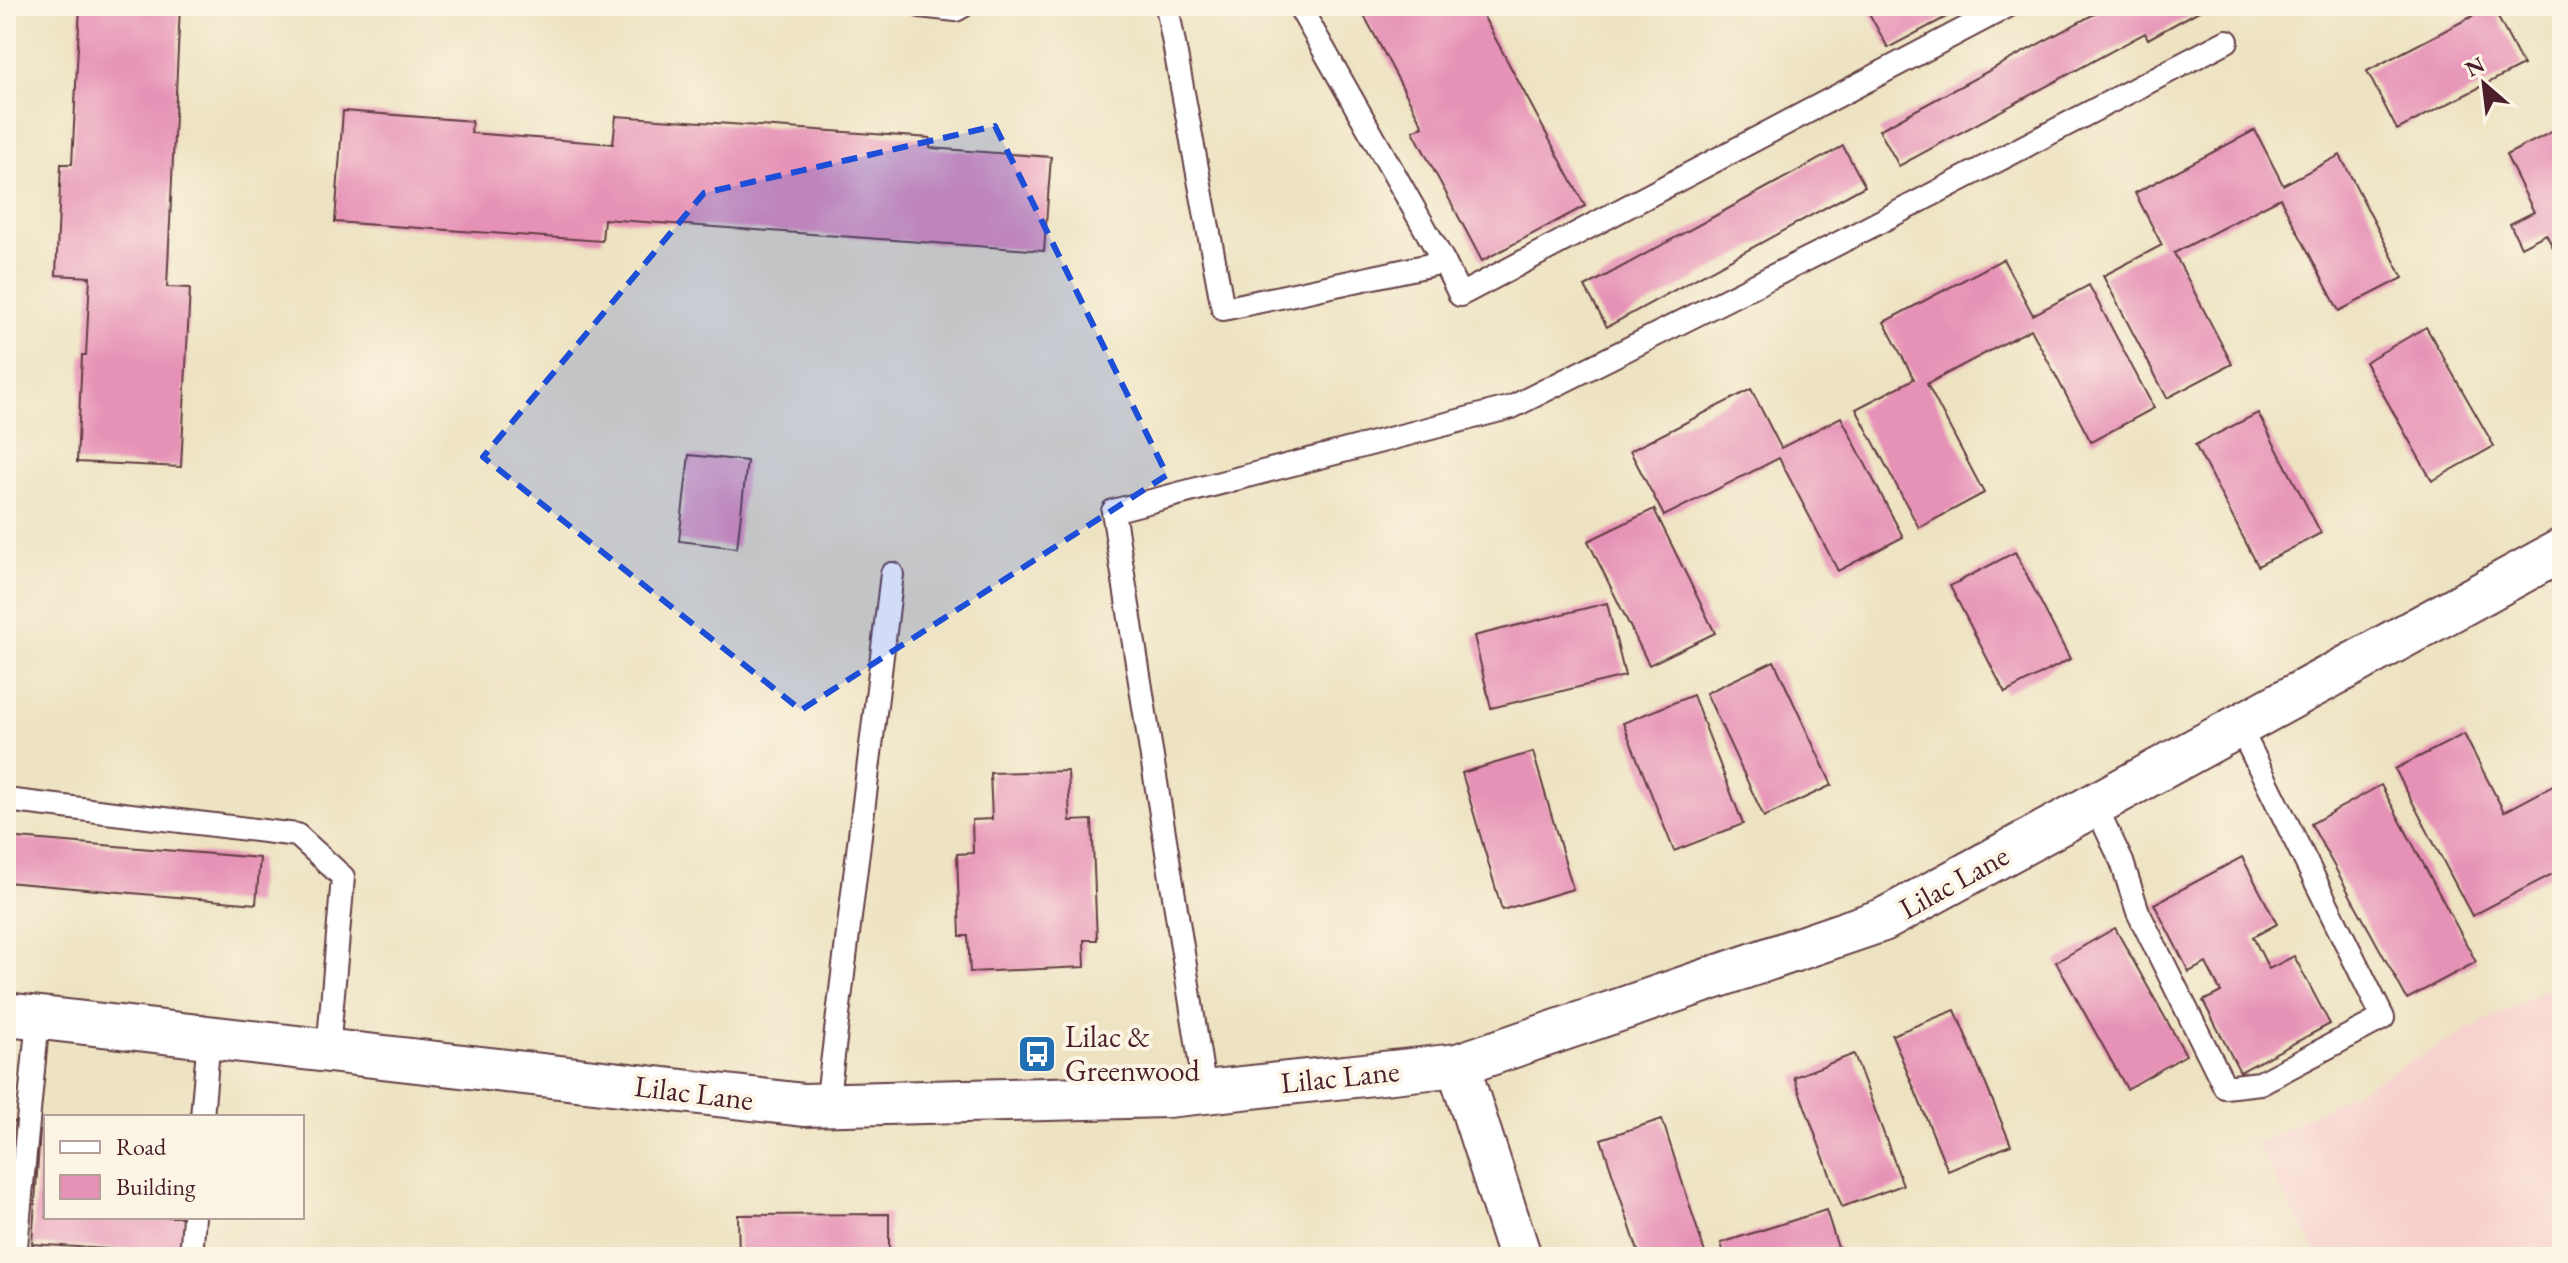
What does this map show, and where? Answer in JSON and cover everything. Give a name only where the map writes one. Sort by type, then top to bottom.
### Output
[{"type":"street","name":"Lilac Lane","points":[[22,1016],[804,1105],[1167,1096],[1458,1065],[1883,920],[2562,550]]},
{"type":"street","points":[[1458,1065],[1520,1257]]},
{"type":"lane","points":[[920,6],[956,10],[963,6]]},
{"type":"lane","points":[[1167,6],[1223,309],[1444,262]]},
{"type":"lane","points":[[1299,6],[1460,295],[2008,6]]},
{"type":"lane","points":[[1205,1092],[1113,511],[1512,407],[1823,251],[2227,41]]},
{"type":"lane","points":[[827,1105],[892,574]]},
{"type":"lane","points":[[2095,805],[2122,862],[2138,912],[2225,1087],[2260,1083],[2383,1018],[2239,726]]},
{"type":"lane","points":[[6,800],[297,835],[343,877],[328,1051]]},
{"type":"lane","points":[[15,1257],[22,1016]]},
{"type":"lane","points":[[202,1115],[209,1037]]},
{"type":"lane","points":[[191,1257],[194,1219]]},
{"type":"highlighted area","points":[[995,126],[1167,475],[801,710],[483,457],[704,193]]},
{"type":"shaded area","points":[[2562,980],[2562,1257],[2319,1257],[2256,1145]]},
{"type":"building","points":[[80,6],[180,6],[167,287],[190,288],[181,467],[77,462],[82,355],[86,355],[90,277],[56,275],[61,164],[72,164]]},
{"type":"building","points":[[1359,6],[1478,6],[1585,206],[1482,261],[1413,131],[1423,126]]},
{"type":"building","points":[[1865,6],[1967,6],[1888,48]]},
{"type":"building","points":[[2109,6],[2208,6],[2148,39],[2145,33],[1899,166],[1879,130]]},
{"type":"building","points":[[2492,6],[2523,65],[2397,130],[2367,71]]},
{"type":"building","points":[[343,111],[472,121],[471,133],[613,144],[616,116],[930,138],[930,148],[1051,157],[1044,251],[604,219],[602,241],[335,222]]},
{"type":"building","points":[[2559,128],[2562,133],[2562,265],[2546,234],[2521,247],[2510,224],[2534,212],[2506,155]]},
{"type":"building","points":[[2255,130],[2283,185],[2340,155],[2403,278],[2339,311],[2280,198],[2174,253],[2232,364],[2167,398],[2103,276],[2162,245],[2135,193]]},
{"type":"building","points":[[1843,146],[1865,186],[1607,327],[1585,287]]},
{"type":"building","points":[[2003,259],[2033,315],[2089,285],[2154,408],[2091,442],[2031,329],[1927,384],[1984,493],[1919,528],[1856,409],[1914,379],[1884,322]]},
{"type":"building","points":[[2426,327],[2494,446],[2432,481],[2365,362]]},
{"type":"building","points":[[1751,389],[1781,448],[1841,417],[1903,537],[1838,571],[1779,458],[1664,516],[1630,451]]},
{"type":"building","points":[[2258,413],[2321,533],[2258,566],[2195,445]]},
{"type":"building","points":[[689,455],[747,461],[737,548],[679,541]]},
{"type":"building","points":[[1654,509],[1715,633],[1649,665],[1588,541]]},
{"type":"building","points":[[2015,552],[2070,659],[2005,693],[1950,586]]},
{"type":"building","points":[[1607,603],[1625,676],[1491,708],[1474,636]]},
{"type":"building","points":[[1774,661],[1832,785],[1764,817],[1706,693]]},
{"type":"building","points":[[1693,695],[1743,824],[1674,851],[1623,723]]},
{"type":"building","points":[[2464,734],[2504,812],[2562,781],[2562,869],[2472,916],[2395,769]]},
{"type":"building","points":[[1533,752],[1573,889],[1502,910],[1462,773]]},
{"type":"building","points":[[1068,771],[1070,821],[1092,820],[1097,940],[1084,940],[1085,967],[970,972],[968,936],[960,936],[957,854],[973,853],[972,820],[992,819],[990,773]]},
{"type":"building","points":[[2381,785],[2476,962],[2407,999],[2311,824]]},
{"type":"building","points":[[6,837],[260,858],[256,904],[6,882]]},
{"type":"building","points":[[2242,857],[2277,924],[2253,937],[2269,969],[2294,956],[2330,1024],[2240,1072],[2203,1001],[2221,992],[2206,963],[2189,972],[2154,904]]},
{"type":"building","points":[[2115,928],[2186,1055],[2127,1089],[2056,962]]},
{"type":"building","points":[[1955,1010],[2011,1145],[1948,1171],[1892,1035]]},
{"type":"building","points":[[1854,1054],[1903,1185],[1842,1207],[1794,1077]]},
{"type":"building","points":[[1662,1119],[1705,1253],[1693,1257],[1640,1257],[1601,1139]]},
{"type":"building","points":[[6,1121],[16,1122],[8,1217],[6,1217]]},
{"type":"building","points":[[40,1131],[44,1131],[44,1219],[185,1219],[182,1254],[32,1244]]},
{"type":"building","points":[[1826,1210],[1841,1257],[1725,1257],[1721,1243]]},
{"type":"building","points":[[889,1214],[889,1257],[739,1257],[738,1215]]},
{"type":"place","name":"Lilac & Greenwood","points":[[1037,1054]]}]
